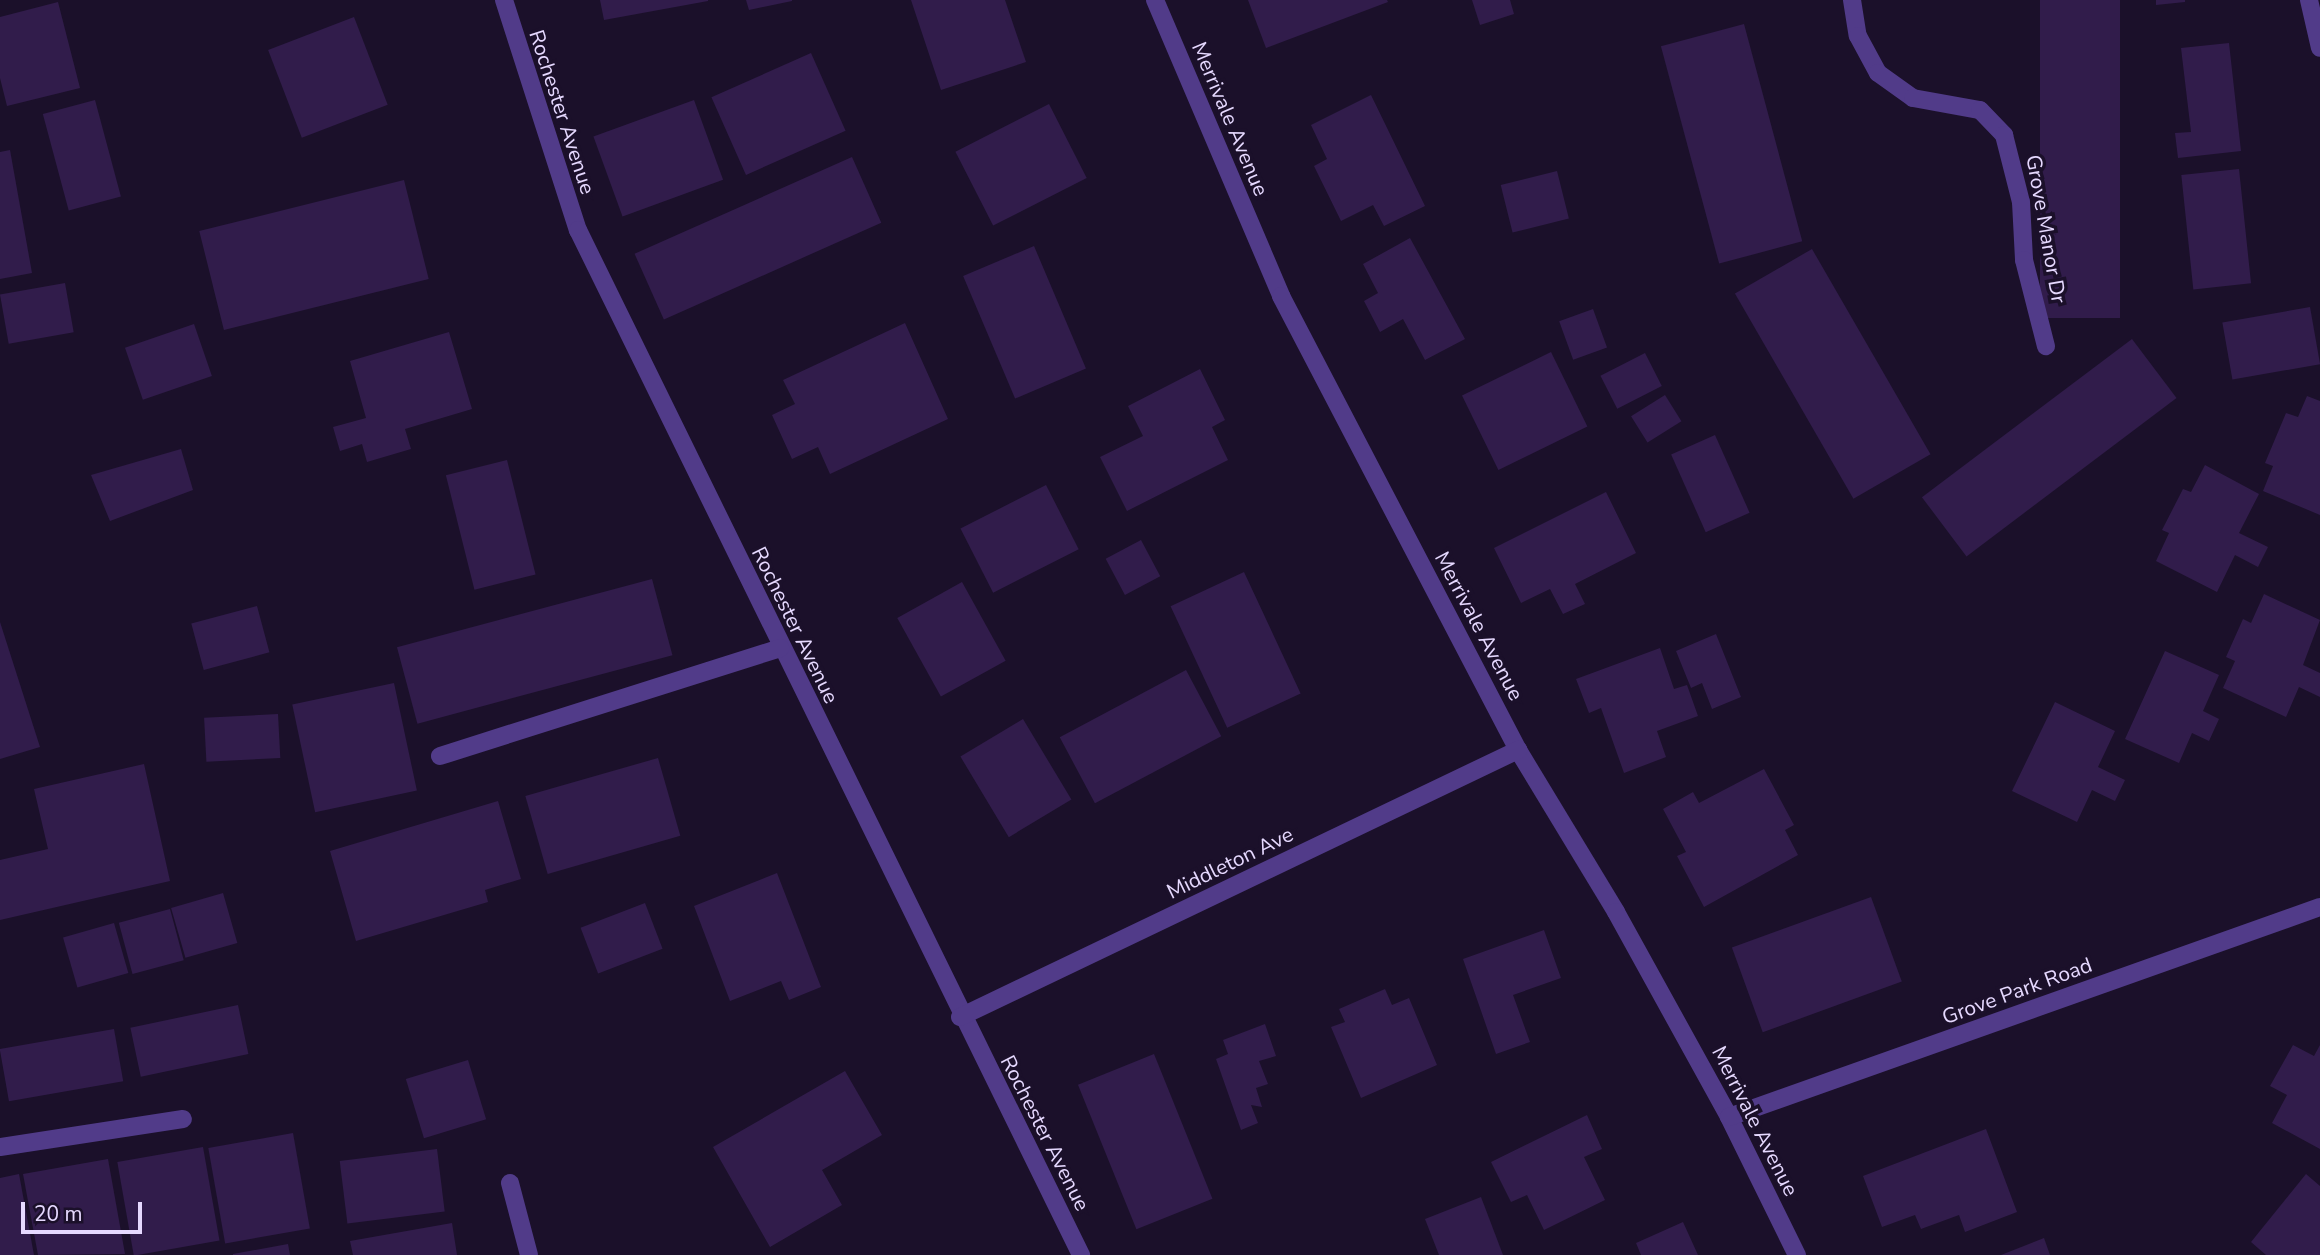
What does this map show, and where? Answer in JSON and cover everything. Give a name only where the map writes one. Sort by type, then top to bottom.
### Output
[{"type":"street","name":"Rochester Avenue","points":[[504,0],[578,230],[960,1017],[1081,1255]]},
{"type":"street","name":"Merrivale Avenue","points":[[1155,0],[1281,296],[1518,750],[1616,912],[1729,1117],[1797,1255]]},
{"type":"street","name":"Grove Manor Dr","points":[[1852,0],[1858,36],[1878,73],[1913,98],[1980,110],[2004,135],[2021,202],[2024,260],[2046,346]]},
{"type":"street","points":[[2309,0],[2320,48]]},
{"type":"street","points":[[440,756],[780,648]]},
{"type":"street","name":"Middleton Ave","points":[[960,1017],[1518,750]]},
{"type":"street","name":"Grove Park Road","points":[[1729,1117],[2320,907]]},
{"type":"street","points":[[0,1147],[183,1119]]},
{"type":"street","points":[[510,1183],[529,1255]]},
{"type":"building","points":[[600,0],[708,0],[708,1],[604,20]]},
{"type":"building","points":[[746,0],[792,0],[792,1],[749,10]]},
{"type":"building","points":[[911,0],[1005,0],[1026,62],[941,90]]},
{"type":"building","points":[[1248,0],[1387,0],[1388,2],[1266,48]]},
{"type":"building","points":[[1472,0],[1510,0],[1514,14],[1480,25]]},
{"type":"building","points":[[2040,0],[2120,0],[2120,318],[2040,318]]},
{"type":"building","points":[[2156,0],[2185,0],[2185,2],[2156,5]]},
{"type":"building","points":[[58,2],[80,88],[7,106],[0,78],[0,17]]},
{"type":"building","points":[[354,17],[388,105],[302,138],[268,50]]},
{"type":"building","points":[[1744,24],[1802,241],[1719,264],[1661,46]]},
{"type":"building","points":[[2229,43],[2241,151],[2178,158],[2175,133],[2191,132],[2181,48]]},
{"type":"building","points":[[811,53],[846,131],[746,175],[711,97]]},
{"type":"building","points":[[1371,95],[1425,206],[1384,226],[1373,205],[1341,221],[1314,166],[1327,159],[1311,125]]},
{"type":"building","points":[[95,100],[121,197],[69,211],[43,114]]},
{"type":"building","points":[[694,100],[723,180],[623,216],[593,137]]},
{"type":"building","points":[[1049,104],[1087,178],[993,226],[955,152]]},
{"type":"building","points":[[10,150],[32,273],[0,279],[0,152]]},
{"type":"building","points":[[852,157],[881,223],[664,320],[635,254]]},
{"type":"building","points":[[2239,169],[2251,283],[2193,289],[2181,175]]},
{"type":"building","points":[[1557,171],[1569,219],[1513,233],[1501,185]]},
{"type":"building","points":[[404,180],[429,279],[224,330],[199,231]]},
{"type":"building","points":[[1410,238],[1465,339],[1425,360],[1403,319],[1380,332],[1364,301],[1378,293],[1363,264]]},
{"type":"building","points":[[1034,246],[1086,368],[1015,399],[963,276]]},
{"type":"building","points":[[1812,249],[1930,454],[1853,499],[1735,294]]},
{"type":"building","points":[[65,283],[74,332],[9,344],[0,294]]},
{"type":"building","points":[[2310,307],[2320,364],[2232,380],[2222,322]]},
{"type":"building","points":[[1593,309],[1607,348],[1573,360],[1559,321]]},
{"type":"building","points":[[905,323],[948,419],[830,474],[818,447],[792,459],[772,415],[795,404],[783,380]]},
{"type":"building","points":[[194,324],[212,376],[143,400],[125,348]]},
{"type":"building","points":[[449,332],[472,409],[405,429],[411,449],[367,462],[362,444],[340,451],[333,427],[366,418],[350,361]]},
{"type":"building","points":[[2132,339],[2177,398],[1966,556],[1922,497]]},
{"type":"building","points":[[1551,352],[1587,427],[1498,470],[1462,395]]},
{"type":"building","points":[[1645,353],[1662,386],[1617,409],[1600,376]]},
{"type":"building","points":[[1200,369],[1225,420],[1212,427],[1228,460],[1127,511],[1100,457],[1143,436],[1128,406]]},
{"type":"building","points":[[1665,395],[1681,421],[1648,442],[1631,416]]},
{"type":"building","points":[[2307,396],[2320,401],[2320,515],[2263,491],[2273,466],[2265,463],[2286,413],[2298,417]]},
{"type":"building","points":[[1715,435],[1750,513],[1706,532],[1671,455]]},
{"type":"building","points":[[181,449],[193,490],[110,521],[91,475]]},
{"type":"building","points":[[507,460],[536,574],[474,590],[446,475]]},
{"type":"building","points":[[2205,465],[2259,494],[2239,533],[2268,547],[2258,567],[2235,555],[2217,592],[2156,561],[2169,533],[2162,530],[2183,489],[2191,492]]},
{"type":"building","points":[[1046,485],[1079,549],[993,593],[960,529]]},
{"type":"building","points":[[1606,492],[1636,553],[1575,584],[1585,604],[1563,614],[1550,589],[1521,603],[1494,548]]},
{"type":"building","points":[[1141,540],[1160,576],[1125,595],[1106,559]]},
{"type":"building","points":[[1244,572],[1301,693],[1227,728],[1171,606]]},
{"type":"building","points":[[652,579],[672,655],[417,724],[397,647]]},
{"type":"building","points":[[962,582],[1006,661],[941,697],[897,618]]},
{"type":"building","points":[[2264,594],[2320,620],[2303,665],[2320,673],[2320,697],[2299,687],[2286,717],[2223,688],[2235,661],[2226,657],[2243,619],[2251,623]]},
{"type":"building","points":[[257,606],[269,652],[204,670],[191,624]]},
{"type":"building","points":[[0,622],[40,747],[0,759]]},
{"type":"building","points":[[1716,634],[1741,697],[1712,709],[1702,683],[1691,688],[1676,651]]},
{"type":"building","points":[[1660,648],[1674,689],[1687,685],[1698,716],[1657,731],[1666,757],[1624,773],[1601,708],[1589,713],[1576,679]]},
{"type":"building","points":[[2165,651],[2219,675],[2203,711],[2219,719],[2209,741],[2192,733],[2179,763],[2125,739]]},
{"type":"building","points":[[1186,670],[1221,736],[1095,803],[1060,737]]},
{"type":"building","points":[[394,683],[417,791],[315,812],[292,705]]},
{"type":"building","points":[[2055,702],[2115,731],[2098,767],[2125,780],[2115,801],[2092,790],[2077,822],[2012,791]]},
{"type":"building","points":[[278,714],[280,758],[206,762],[204,718]]},
{"type":"building","points":[[1023,719],[1071,800],[1009,837],[960,757]]},
{"type":"building","points":[[658,758],[680,836],[548,874],[525,796]]},
{"type":"building","points":[[144,764],[170,881],[0,920],[0,860],[48,849],[34,789]]},
{"type":"building","points":[[1764,769],[1794,825],[1785,830],[1798,855],[1704,907],[1677,856],[1686,852],[1663,809],[1693,792],[1699,803]]},
{"type":"building","points":[[498,801],[521,879],[485,890],[488,902],[356,941],[330,851]]},
{"type":"building","points":[[777,873],[821,987],[789,1000],[781,981],[730,1001],[694,906]]},
{"type":"building","points":[[223,893],[237,943],[185,958],[171,908]]},
{"type":"building","points":[[1871,897],[1902,982],[1763,1032],[1732,948]]},
{"type":"building","points":[[645,903],[663,949],[598,973],[581,928]]},
{"type":"building","points":[[170,909],[184,960],[133,974],[119,923]]},
{"type":"building","points":[[114,923],[128,973],[77,988],[63,938]]},
{"type":"building","points":[[1544,930],[1561,978],[1513,995],[1530,1042],[1496,1054],[1463,959]]},
{"type":"building","points":[[1385,989],[1392,1005],[1409,998],[1437,1065],[1361,1098],[1331,1027],[1345,1022],[1339,1009]]},
{"type":"building","points":[[238,1005],[248,1054],[141,1077],[130,1028]]},
{"type":"building","points":[[1265,1024],[1276,1056],[1259,1061],[1268,1084],[1256,1088],[1262,1107],[1251,1105],[1258,1123],[1241,1130],[1216,1059],[1228,1054],[1223,1040]]},
{"type":"building","points":[[114,1029],[123,1081],[9,1101],[0,1049]]},
{"type":"building","points":[[2293,1045],[2314,1056],[2320,1045],[2320,1149],[2272,1123],[2287,1095],[2270,1086]]},
{"type":"building","points":[[1154,1054],[1212,1199],[1136,1229],[1078,1085]]},
{"type":"building","points":[[468,1060],[486,1119],[424,1138],[406,1079]]},
{"type":"building","points":[[845,1071],[882,1135],[822,1170],[842,1205],[770,1247],[713,1147]]},
{"type":"building","points":[[1587,1115],[1602,1149],[1584,1157],[1605,1200],[1544,1230],[1527,1195],[1511,1202],[1491,1162]]},
{"type":"building","points":[[1986,1129],[2017,1212],[1965,1232],[1959,1215],[1921,1229],[1915,1215],[1882,1227],[1863,1176]]},
{"type":"building","points":[[293,1133],[310,1229],[225,1243],[208,1148]]},
{"type":"building","points":[[203,1147],[219,1241],[134,1255],[117,1162]]},
{"type":"building","points":[[437,1149],[445,1212],[347,1223],[340,1161]]},
{"type":"building","points":[[108,1159],[125,1254],[38,1255],[23,1174]]},
{"type":"building","points":[[19,1174],[34,1255],[0,1255],[0,1178]]},
{"type":"building","points":[[2306,1174],[2320,1186],[2320,1255],[2266,1255],[2251,1242]]},
{"type":"building","points":[[1481,1197],[1503,1255],[1439,1255],[1425,1219]]},
{"type":"building","points":[[1683,1222],[1698,1255],[1641,1255],[1636,1243]]},
{"type":"building","points":[[452,1223],[457,1255],[353,1255],[350,1241]]},
{"type":"building","points":[[2044,1238],[2050,1255],[2001,1255]]},
{"type":"building","points":[[288,1244],[290,1255],[233,1255],[233,1254]]}]
